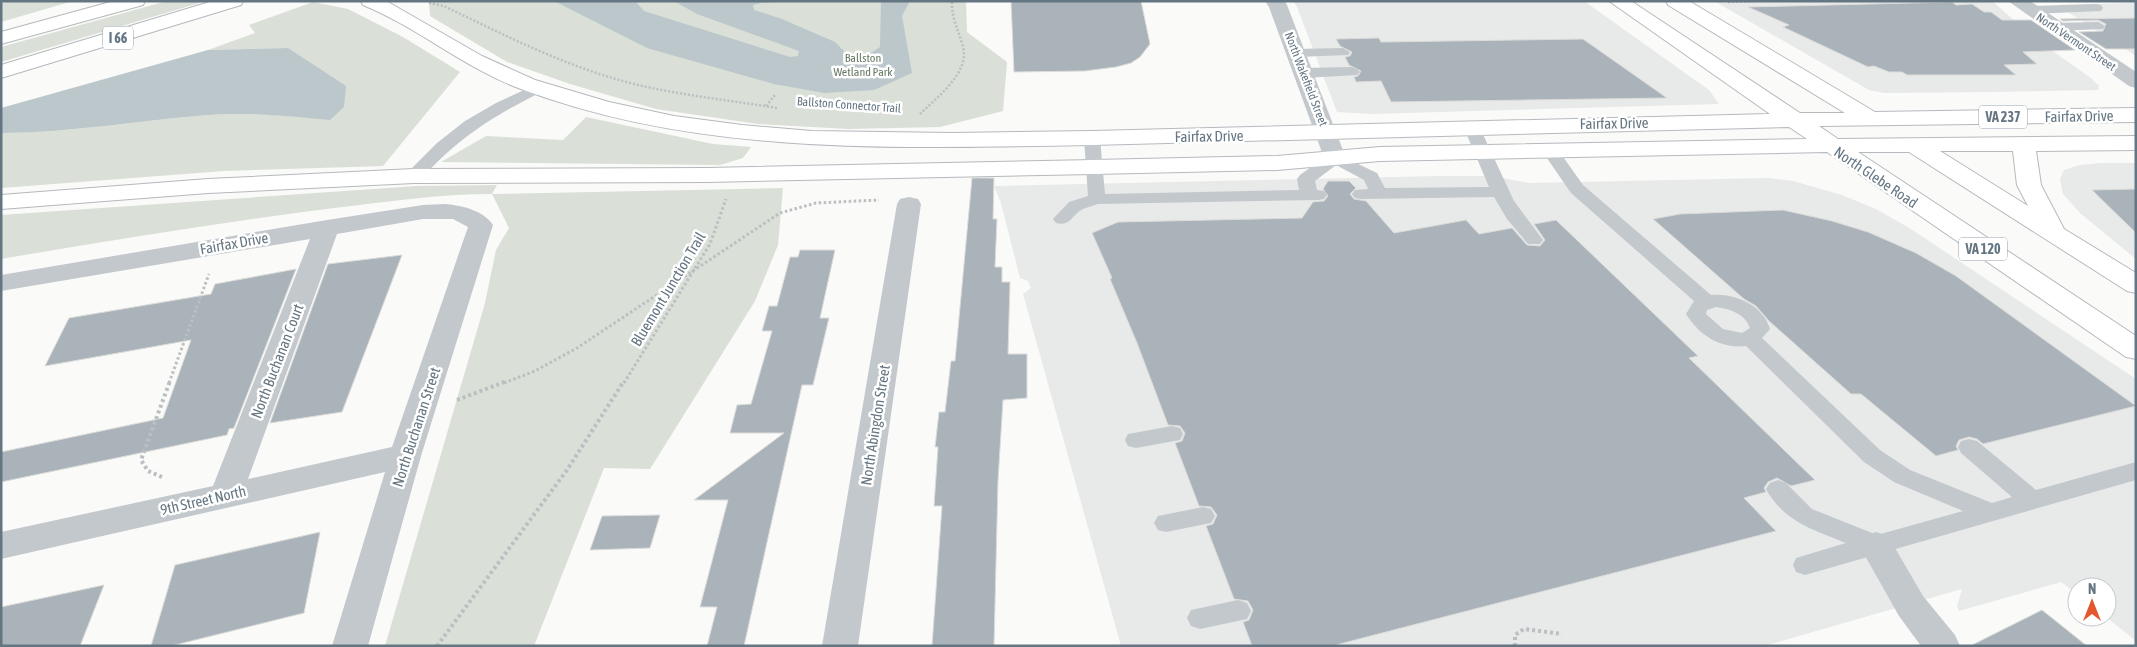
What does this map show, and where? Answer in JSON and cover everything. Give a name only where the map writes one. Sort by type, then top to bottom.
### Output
[{"type":"main road","name":"I 66","points":[[1,38],[136,1]]},
{"type":"main road","name":"I 66","points":[[1,72],[234,1]]},
{"type":"main road","name":"Fairfax Drive","points":[[370,1],[402,15],[477,61],[539,88],[599,106],[665,120],[780,136],[896,141],[1092,138],[1794,120],[2136,115]]},
{"type":"main road","name":"North Glebe Road","points":[[1618,1],[2136,350]]},
{"type":"main road","points":[[1675,1],[1915,146],[2136,285]]},
{"type":"main road","name":"Fairfax Drive","points":[[1,202],[208,186],[414,176],[707,175],[1277,163],[1380,154],[2136,143]]},
{"type":"main road","points":[[2024,145],[2029,185],[2054,232]]},
{"type":"street","name":"North Wakefield Street","points":[[1274,1],[1278,5],[1335,158]]},
{"type":"street","name":"North Vermont Street","points":[[2023,6],[2136,82]]},
{"type":"street","name":"North Abingdon Street","points":[[840,646],[909,204]]},
{"type":"street","name":"Fairfax Drive","points":[[1,283],[423,212],[450,211],[468,215]]},
{"type":"street","name":"North Buchanan Street","points":[[350,646],[406,456],[481,225],[468,215]]},
{"type":"street","name":"North Buchanan Court","points":[[226,495],[327,227]]},
{"type":"street","name":"9th Street North","points":[[1,546],[406,456]]},
{"type":"street","points":[[1876,545],[1911,606],[1942,646]]},
{"type":"lane","points":[[2023,6],[2096,8]]},
{"type":"lane","points":[[2054,27],[2098,26]]},
{"type":"lane","points":[[1300,64],[1347,62],[1300,64]]},
{"type":"lane","points":[[414,176],[438,148],[462,129],[482,115],[539,88]]},
{"type":"lane","points":[[1472,128],[1498,192],[1521,226],[1534,240]]},
{"type":"lane","points":[[1092,138],[1097,200]]},
{"type":"lane","points":[[1550,151],[1577,189],[1706,302]]},
{"type":"lane","points":[[1062,219],[1075,206],[1097,200],[1314,195],[1306,179],[1335,158],[1371,177],[1379,194]]},
{"type":"lane","points":[[1361,194],[1498,192]]},
{"type":"lane","points":[[1706,302],[1726,302],[1747,310],[1754,316],[1760,329],[1750,338],[1727,337],[1704,326],[1696,314],[1700,305],[1706,302]]},
{"type":"lane","points":[[1750,338],[1872,456],[1902,476],[1991,512]]},
{"type":"lane","points":[[1136,440],[1172,434]]},
{"type":"lane","points":[[1969,448],[2031,500]]},
{"type":"lane","points":[[1805,565],[2136,471]]},
{"type":"lane","points":[[1778,489],[1804,516],[1876,545]]},
{"type":"lane","points":[[1166,523],[1203,516]]},
{"type":"lane","points":[[1200,618],[1238,611]]},
{"type":"path","name":"Ballston Connector Trail","points":[[421,1],[444,6],[534,50],[605,75],[632,83],[778,108]]},
{"type":"path","name":"Ballston Connector Trail","points":[[924,119],[916,118],[957,74],[964,61],[964,48],[955,30],[952,1]]},
{"type":"path","points":[[1727,2],[1755,1]]},
{"type":"path","points":[[766,106],[775,95]]},
{"type":"path","name":"Bluemont Junction Trail","points":[[437,646],[567,470],[710,244],[728,192]]},
{"type":"path","points":[[419,415],[535,371],[578,348],[773,217],[799,204],[829,201],[881,200],[909,204]]},
{"type":"path","points":[[168,479],[148,471],[141,460],[210,270]]},
{"type":"path","points":[[1515,646],[1515,636],[1524,629],[1562,634]]},
{"type":"shaded area","points":[[554,1],[635,1],[644,11],[790,57],[798,56],[799,51],[697,14],[674,1],[790,1],[753,5],[754,10],[782,19],[835,42],[848,55],[869,54],[880,47],[881,1],[910,1],[902,16],[912,73],[874,90],[824,93],[774,84],[647,48]]},
{"type":"shaded area","points":[[1293,1],[1584,1],[1709,90],[1719,104],[1372,114],[1337,112],[1297,7]]},
{"type":"shaded area","points":[[1714,1],[1992,1],[2037,40],[2091,78],[2099,86],[2098,90],[1993,92],[1884,93],[1869,90]]},
{"type":"shaded area","points":[[2136,3],[2136,56],[2057,5]]},
{"type":"shaded area","points":[[288,48],[346,86],[344,107],[330,120],[270,115],[224,114],[79,129],[1,133],[1,108],[208,50]]},
{"type":"shaded area","points":[[2136,163],[2136,259],[2080,213],[2063,194],[2060,179],[2064,170],[2080,165]]},
{"type":"shaded area","points":[[1440,176],[1492,176],[1529,183],[1768,178],[1793,181],[1842,195],[1876,209],[1911,229],[2136,379],[2136,641],[2117,626],[2117,577],[2067,577],[2067,586],[2061,582],[1959,611],[1957,606],[1962,589],[1764,646],[1121,646],[1023,294],[1031,288],[1028,281],[1020,278],[1001,203],[994,186]]},
{"type":"green space","points":[[11,1],[73,1],[1,22],[1,3]]},
{"type":"green space","points":[[167,1],[206,1],[1,62],[1,47]]},
{"type":"green space","name":"Ballston Wetland Park","points":[[429,1],[966,1],[967,32],[1007,62],[1003,111],[940,127],[848,129],[758,124],[656,109],[570,84],[507,62],[430,16]]},
{"type":"green space","points":[[313,2],[348,9],[403,37],[460,72],[383,166],[224,171],[1,188],[1,133],[79,129],[224,114],[330,119],[288,48],[208,50],[255,33],[249,25]]},
{"type":"green space","points":[[586,117],[713,144],[751,147],[743,158],[720,165],[441,162],[486,136],[563,140]]},
{"type":"green space","points":[[497,185],[492,194],[452,195],[292,213],[1,259],[1,215],[417,186]]},
{"type":"green space","points":[[783,188],[778,245],[755,301],[650,469],[604,468],[534,646],[385,646],[485,303],[496,250],[509,228],[492,194]]},
{"type":"building","points":[[1011,1],[1141,1],[1150,44],[1140,57],[1131,63],[1116,67],[1085,71],[1014,72]]},
{"type":"building","points":[[1952,2],[1956,5],[1972,4],[1984,12],[1991,12],[2002,20],[2031,20],[2075,50],[2023,52],[2037,64],[2004,65],[2016,75],[1907,75],[1902,72],[1889,72],[1874,66],[1868,67],[1783,27],[1789,25],[1748,7]]},
{"type":"building","points":[[2136,18],[2136,49],[2106,49],[2079,32],[2103,31],[2106,24],[2098,20],[2063,21],[2060,19]]},
{"type":"building","points":[[1379,38],[1381,42],[1583,39],[1667,98],[1391,102],[1381,81],[1356,82],[1354,77],[1358,76],[1361,71],[1349,65],[1345,57],[1350,56],[1352,52],[1340,46],[1336,39]]},
{"type":"building","points":[[972,178],[994,178],[993,219],[997,219],[995,267],[1002,267],[1002,282],[1010,282],[1008,354],[1027,354],[1027,398],[1003,400],[998,481],[994,646],[932,646],[942,506],[934,506],[938,447],[935,447],[939,412],[945,412],[951,361],[955,361]]},
{"type":"building","points":[[1328,181],[1349,181],[1356,188],[1350,194],[1354,199],[1366,201],[1394,233],[1466,220],[1479,234],[1512,228],[1527,245],[1540,246],[1545,240],[1534,224],[1556,220],[1698,356],[1689,358],[1815,480],[1791,486],[1777,478],[1768,482],[1764,488],[1766,492],[1744,498],[1776,531],[1332,646],[1252,646],[1243,622],[1249,620],[1253,610],[1248,601],[1234,599],[1206,526],[1213,524],[1217,515],[1211,507],[1199,506],[1175,443],[1182,441],[1185,433],[1180,426],[1168,425],[1110,279],[1112,278],[1092,233],[1118,222],[1302,218],[1313,202],[1324,201],[1328,196],[1323,189]]},
{"type":"building","points":[[2136,189],[2136,233],[2092,190]]},
{"type":"building","points":[[1783,210],[1832,221],[1868,232],[1916,253],[1956,276],[2136,406],[1983,444],[1977,439],[1969,437],[1959,440],[1956,446],[1958,450],[1936,456],[1861,394],[1851,394],[1769,321],[1756,306],[1744,299],[1653,219],[1680,214]]},
{"type":"building","points":[[800,250],[835,250],[820,318],[829,318],[813,385],[802,385],[744,646],[707,646],[717,607],[700,607],[728,500],[694,500],[784,433],[730,433],[737,405],[751,404],[772,331],[762,331],[769,306],[777,306],[790,257],[798,257]]},
{"type":"building","points":[[402,255],[342,412],[270,423],[328,264]]},
{"type":"building","points":[[296,269],[234,428],[229,429],[227,435],[1,482],[1,452],[163,418],[191,340],[45,366],[69,318],[211,294],[215,284]]},
{"type":"building","points":[[660,515],[650,548],[590,550],[602,516]]},
{"type":"building","points":[[320,532],[304,613],[171,646],[151,646],[175,565]]},
{"type":"building","points":[[104,585],[80,646],[1,646],[1,607]]},
{"type":"building","points":[[2042,610],[2087,646],[1970,646]]}]
